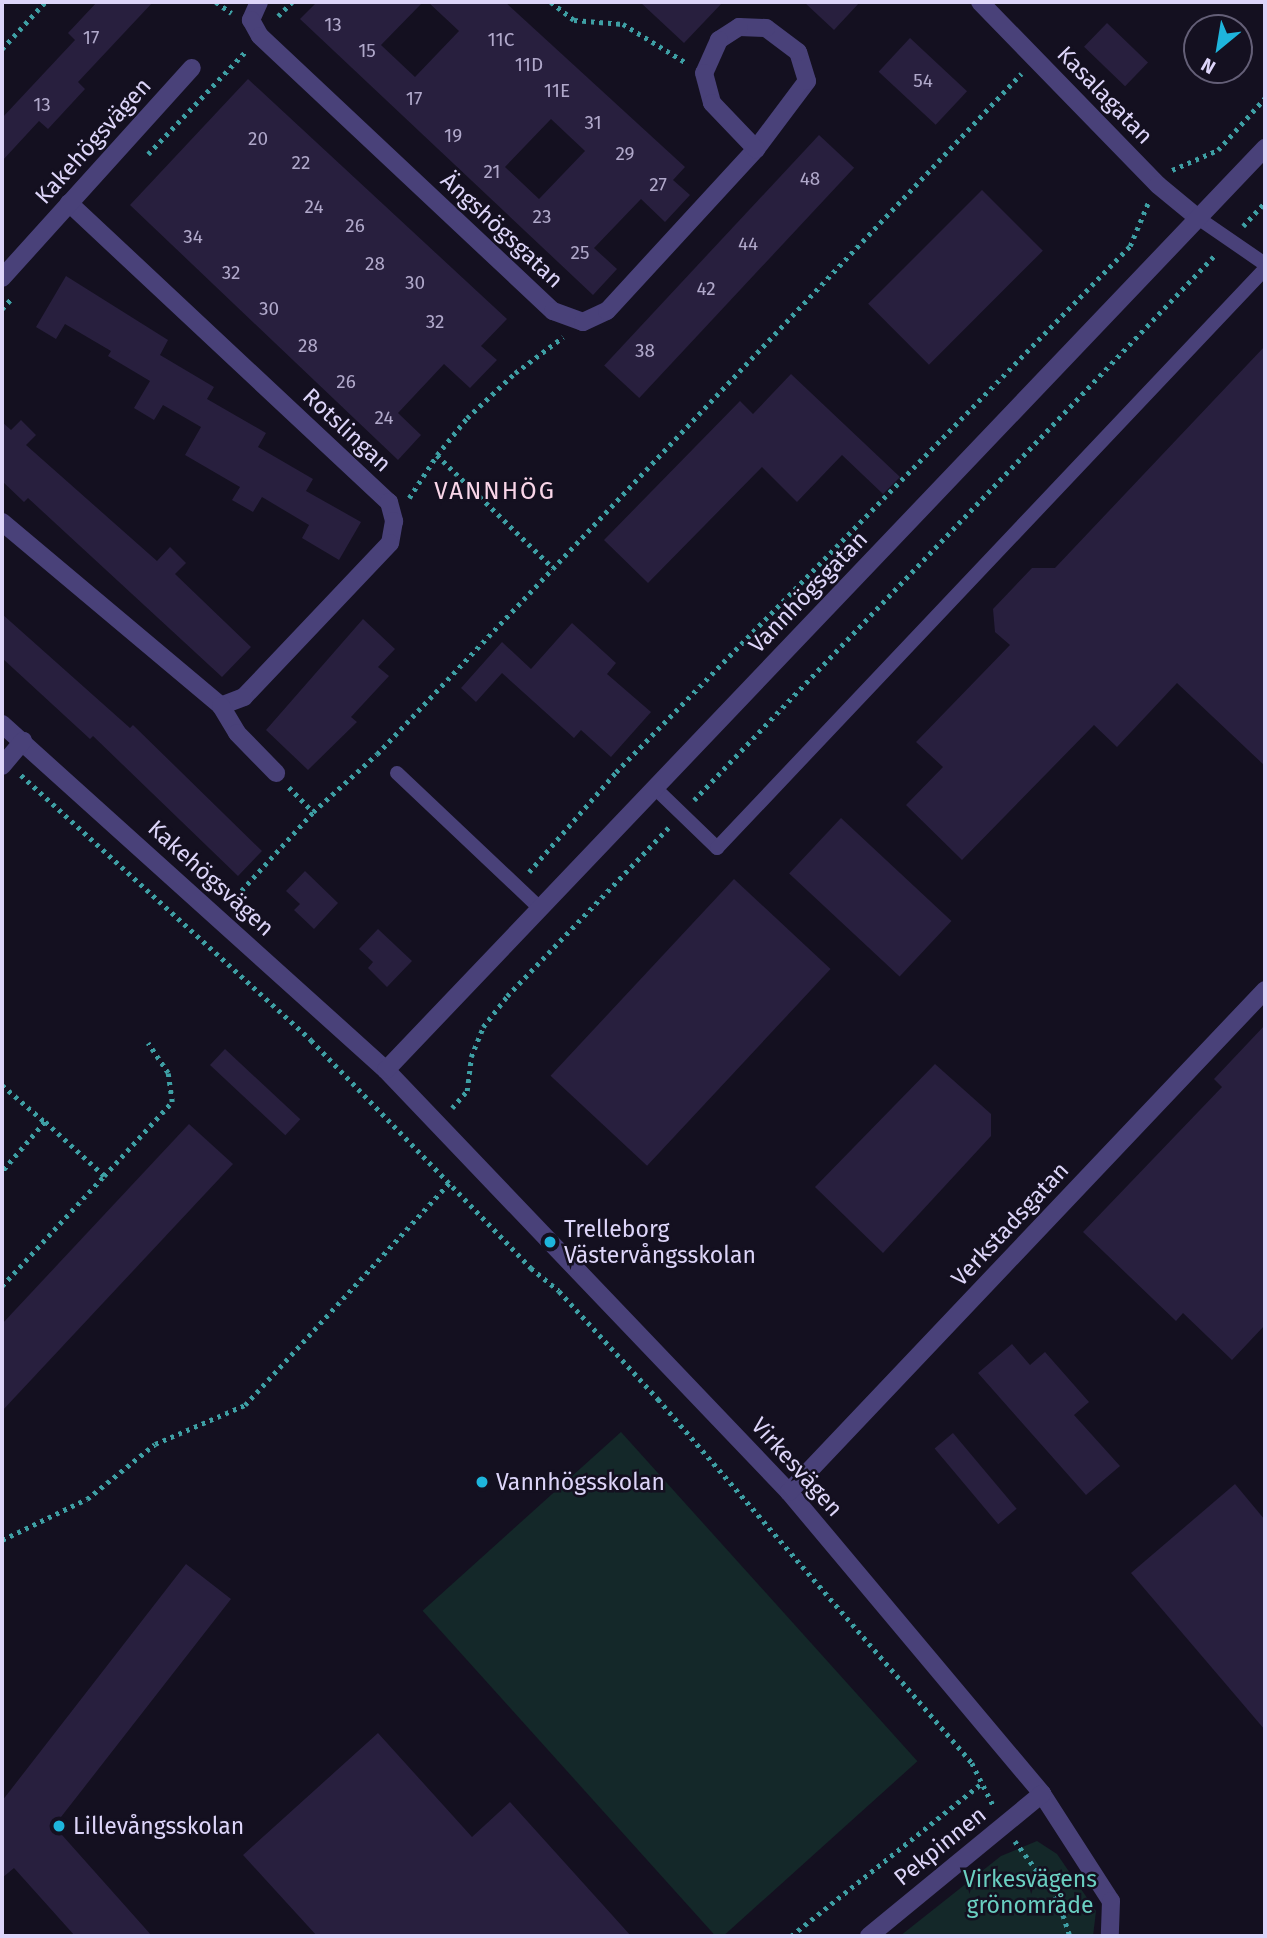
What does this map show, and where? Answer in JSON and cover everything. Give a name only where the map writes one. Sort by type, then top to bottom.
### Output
[{"type":"street","name":"Ängshögsgatan","points":[[259,2],[251,20],[260,36],[553,311],[583,322]]},
{"type":"street","name":"Kasalagatan","points":[[980,2],[1158,185],[1198,218]]},
{"type":"street","points":[[583,322],[607,311],[755,149],[807,81],[797,52],[766,28],[739,27],[719,40],[704,73],[712,103],[755,149]]},
{"type":"street","name":"Kakehögsvägen","points":[[2,278],[192,68]]},
{"type":"street","name":"Vannhögsgatan","points":[[386,1070],[1265,148]]},
{"type":"street","name":"Rotslingan","points":[[69,203],[389,502],[394,521]]},
{"type":"street","points":[[221,706],[244,697],[390,543],[394,521]]},
{"type":"street","points":[[2,522],[221,706],[237,733],[276,774]]},
{"type":"street","name":"Kakehögsvägen","points":[[2,724],[386,1070]]},
{"type":"street","points":[[4,763],[23,741]]},
{"type":"street","name":"Verkstadsgatan","points":[[789,1492],[1265,990]]},
{"type":"street","name":"Virkesvägen","points":[[386,1070],[789,1492],[1042,1794],[1111,1901],[1111,1936]]},
{"type":"street","name":"Pekpinnen","points":[[869,1936],[1042,1794]]},
{"type":"lane","points":[[656,789],[717,848],[1265,266],[1198,218]]},
{"type":"lane","points":[[397,773],[541,909]]},
{"type":"path","points":[[2,49],[46,2]]},
{"type":"path","points":[[551,2],[574,20],[623,24],[704,73]]},
{"type":"path","points":[[198,937],[313,812],[377,754],[1036,58]]},
{"type":"path","points":[[517,886],[617,772],[1130,246],[1138,219],[1158,185],[1176,166],[1218,150],[1265,98]]},
{"type":"path","points":[[1238,231],[1265,202]]},
{"type":"path","points":[[416,1147],[467,1091],[471,1057],[484,1027],[507,996],[1219,251]]},
{"type":"path","points":[[394,521],[437,455],[467,418],[514,373],[583,322]]},
{"type":"path","points":[[437,455],[554,568]]},
{"type":"path","points":[[4,763],[311,1040],[658,1399],[972,1763],[1004,1826],[1058,1899],[1070,1936]]},
{"type":"path","points":[[276,774],[313,812]]},
{"type":"path","points":[[2,1286],[172,1102],[168,1073],[148,1043]]},
{"type":"path","points":[[2,1085],[104,1176]]},
{"type":"path","points":[[2,1172],[45,1122]]},
{"type":"path","points":[[2,1541],[87,1499],[155,1444],[244,1405],[450,1182]]},
{"type":"path","points":[[792,1936],[982,1783]]},
{"type":"green space","points":[[621,1432],[917,1761],[723,1936],[716,1936],[423,1611]]},
{"type":"green space","name":"Virkesvägens grönområde","points":[[1037,1841],[1057,1854],[1096,1911],[1093,1936],[900,1936],[1001,1856]]},
{"type":"building","points":[[97,2],[153,2],[78,82],[85,89],[48,129],[39,121],[2,161],[2,118],[75,40],[68,33]]},
{"type":"building","points":[[317,2],[423,2],[381,45],[415,77],[459,31],[428,2],[505,2],[685,167],[673,180],[690,195],[665,222],[641,199],[594,248],[617,269],[593,295],[300,19]],"holes":[[[551,119],[585,151],[539,199],[505,167]]]},
{"type":"building","points":[[640,2],[723,2],[684,43]]},
{"type":"building","points":[[804,2],[860,2],[834,30]]},
{"type":"building","points":[[1107,23],[1148,63],[1125,86],[1084,47]]},
{"type":"building","points":[[910,38],[967,91],[936,125],[879,72]]},
{"type":"building","points":[[248,79],[507,319],[481,346],[497,360],[470,388],[444,364],[398,413],[421,435],[398,460],[130,205]]},
{"type":"building","points":[[819,135],[854,168],[639,398],[604,365]]},
{"type":"building","points":[[982,190],[1043,251],[929,365],[868,304]]},
{"type":"building","points":[[66,276],[168,340],[160,355],[214,387],[207,399],[266,433],[258,447],[313,479],[306,491],[361,522],[339,560],[302,538],[309,525],[262,497],[253,512],[232,500],[240,487],[185,455],[201,427],[163,405],[154,420],[134,408],[150,381],[108,356],[111,351],[65,324],[56,339],[36,327]]},
{"type":"building","points":[[1265,346],[1265,766],[1177,683],[1117,747],[1094,725],[962,860],[906,805],[943,767],[916,742],[1010,645],[995,632],[993,609],[1032,568],[1055,568]]},
{"type":"building","points":[[791,374],[900,477],[883,494],[842,455],[797,502],[762,467],[648,583],[604,540],[740,401],[753,414]]},
{"type":"building","points":[[21,420],[36,435],[26,445],[157,561],[170,547],[186,563],[175,574],[251,647],[222,677],[28,498],[24,502],[2,481],[2,422],[11,430]]},
{"type":"building","points":[[2,614],[130,728],[133,725],[262,851],[238,876],[93,736],[90,739],[2,658]]},
{"type":"building","points":[[363,619],[395,649],[378,667],[389,676],[351,717],[357,722],[308,770],[266,730]]},
{"type":"building","points":[[572,623],[616,663],[607,674],[651,712],[611,757],[581,730],[574,738],[502,673],[476,702],[461,688],[502,642],[531,669]]},
{"type":"building","points":[[841,818],[951,921],[900,977],[789,874]]},
{"type":"building","points":[[305,871],[338,903],[314,929],[294,910],[300,904],[286,891]]},
{"type":"building","points":[[734,879],[831,969],[647,1166],[551,1076]]},
{"type":"building","points":[[378,929],[412,961],[387,987],[368,968],[373,962],[359,949]]},
{"type":"building","points":[[1265,1025],[1265,1325],[1232,1360],[1183,1313],[1176,1321],[1083,1232],[1222,1087],[1214,1079]]},
{"type":"building","points":[[225,1049],[300,1119],[285,1135],[210,1065]]},
{"type":"building","points":[[935,1064],[991,1114],[991,1136],[883,1253],[815,1187]]},
{"type":"building","points":[[189,1124],[233,1164],[2,1411],[2,1324]]},
{"type":"building","points":[[1012,1344],[1030,1365],[1045,1352],[1089,1402],[1074,1415],[1120,1466],[1086,1495],[978,1373]]},
{"type":"building","points":[[953,1433],[1017,1509],[998,1524],[935,1448]]},
{"type":"building","points":[[1235,1484],[1265,1520],[1265,1730],[1131,1573]]},
{"type":"building","points":[[186,1564],[231,1599],[54,1826],[152,1936],[75,1936],[14,1868],[2,1878],[2,1801]]},
{"type":"building","points":[[378,1733],[472,1837],[510,1802],[631,1936],[317,1936],[243,1855]]},
{"type":"place","name":"Trelleborg Västervångsskolan","points":[[550,1242]]},
{"type":"place","name":"Vannhögsskolan","points":[[482,1482]]},
{"type":"place","name":"Lillevångsskolan","points":[[59,1826]]},
{"type":"district","name":"VANNHÖG","points":[[495,492]]}]
